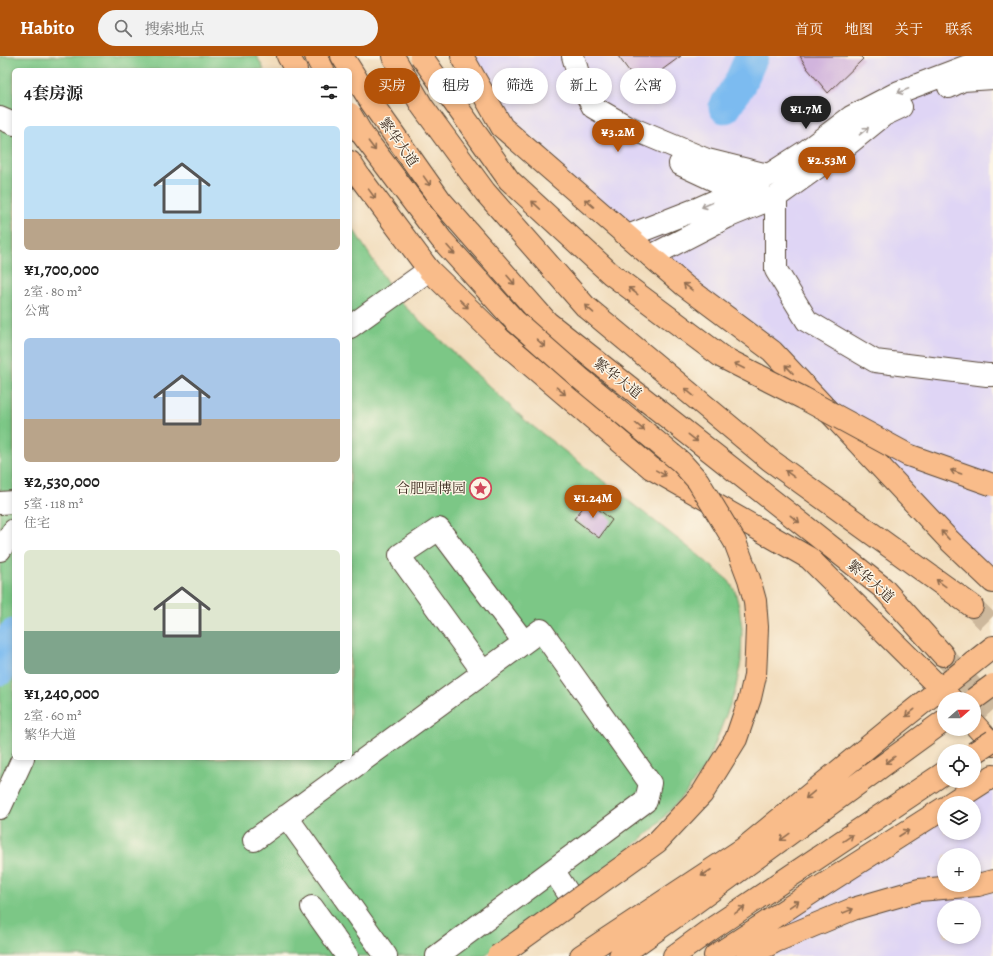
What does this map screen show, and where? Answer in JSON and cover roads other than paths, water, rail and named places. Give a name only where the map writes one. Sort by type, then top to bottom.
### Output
[{"type":"main road","points":[[288,56],[295,68]]},
{"type":"main road","points":[[316,56],[323,68]]},
{"type":"main road","name":"繁华大道","points":[[342,56],[350,68]]},
{"type":"main road","points":[[393,56],[422,106],[486,192],[585,306],[770,460],[972,606]]},
{"type":"main road","points":[[421,56],[509,180],[611,274],[722,357],[803,398],[908,455],[993,485]]},
{"type":"main road","points":[[462,56],[502,127],[686,286],[772,351],[950,540],[993,582]]},
{"type":"main road","name":"繁华大道","points":[[352,72],[371,102],[441,201],[547,322],[883,588],[943,654]]},
{"type":"main road","points":[[352,117],[362,134],[441,239],[516,321],[581,379],[682,462],[698,481],[735,542],[749,579],[755,601],[757,627],[755,676],[750,698],[736,739],[702,794],[657,842],[498,956]]},
{"type":"main road","points":[[353,174],[429,270],[500,339],[651,468],[809,558],[944,692]]},
{"type":"main road","points":[[948,692],[993,647]]},
{"type":"main road","points":[[981,694],[993,685]]},
{"type":"main road","points":[[581,956],[743,849],[890,729],[937,700]]},
{"type":"main road","points":[[620,956],[937,726]]},
{"type":"main road","points":[[981,732],[993,745]]},
{"type":"main road","points":[[981,749],[993,741]]},
{"type":"main road","points":[[962,796],[993,776]]},
{"type":"main road","points":[[674,956],[707,932],[937,778]]},
{"type":"main road","points":[[715,956],[937,812]]},
{"type":"main road","points":[[748,956],[776,941],[853,909],[919,890],[978,885],[993,881]]},
{"type":"street","points":[[561,56],[583,115],[643,146],[738,191]]},
{"type":"street","points":[[573,56],[581,84],[593,107],[626,126],[707,160],[768,175]]},
{"type":"street","points":[[628,236],[697,209],[758,182],[806,151],[851,117],[899,92],[970,65],[993,62]]},
{"type":"street","points":[[651,256],[727,217],[776,197],[836,154],[884,115],[963,80],[993,78]]},
{"type":"street","points":[[0,118],[12,123]]},
{"type":"street","points":[[776,197],[776,270],[807,321],[875,361],[986,375],[993,374]]},
{"type":"street","points":[[352,326],[429,270]]},
{"type":"street","points":[[0,503],[12,502]]},
{"type":"street","points":[[483,672],[402,560],[400,555],[439,528],[524,642]]},
{"type":"street","points":[[0,550],[12,533]]},
{"type":"street","points":[[254,840],[541,630],[650,783],[646,801],[437,956]]},
{"type":"street","points":[[0,808],[22,760]]},
{"type":"street","points":[[286,816],[386,956]]},
{"type":"street","points":[[553,870],[574,902]]},
{"type":"street","points":[[312,907],[347,956]]},
{"type":"waterway","points":[[725,107],[740,83],[752,56]]},
{"type":"waterway","points":[[0,669],[12,640]]},
{"type":"tunnel","points":[[972,606],[993,627]]},
{"type":"tunnel","points":[[943,655],[993,710]]},
{"type":"place","name":"合肥园博园","points":[[481,488]]}]
